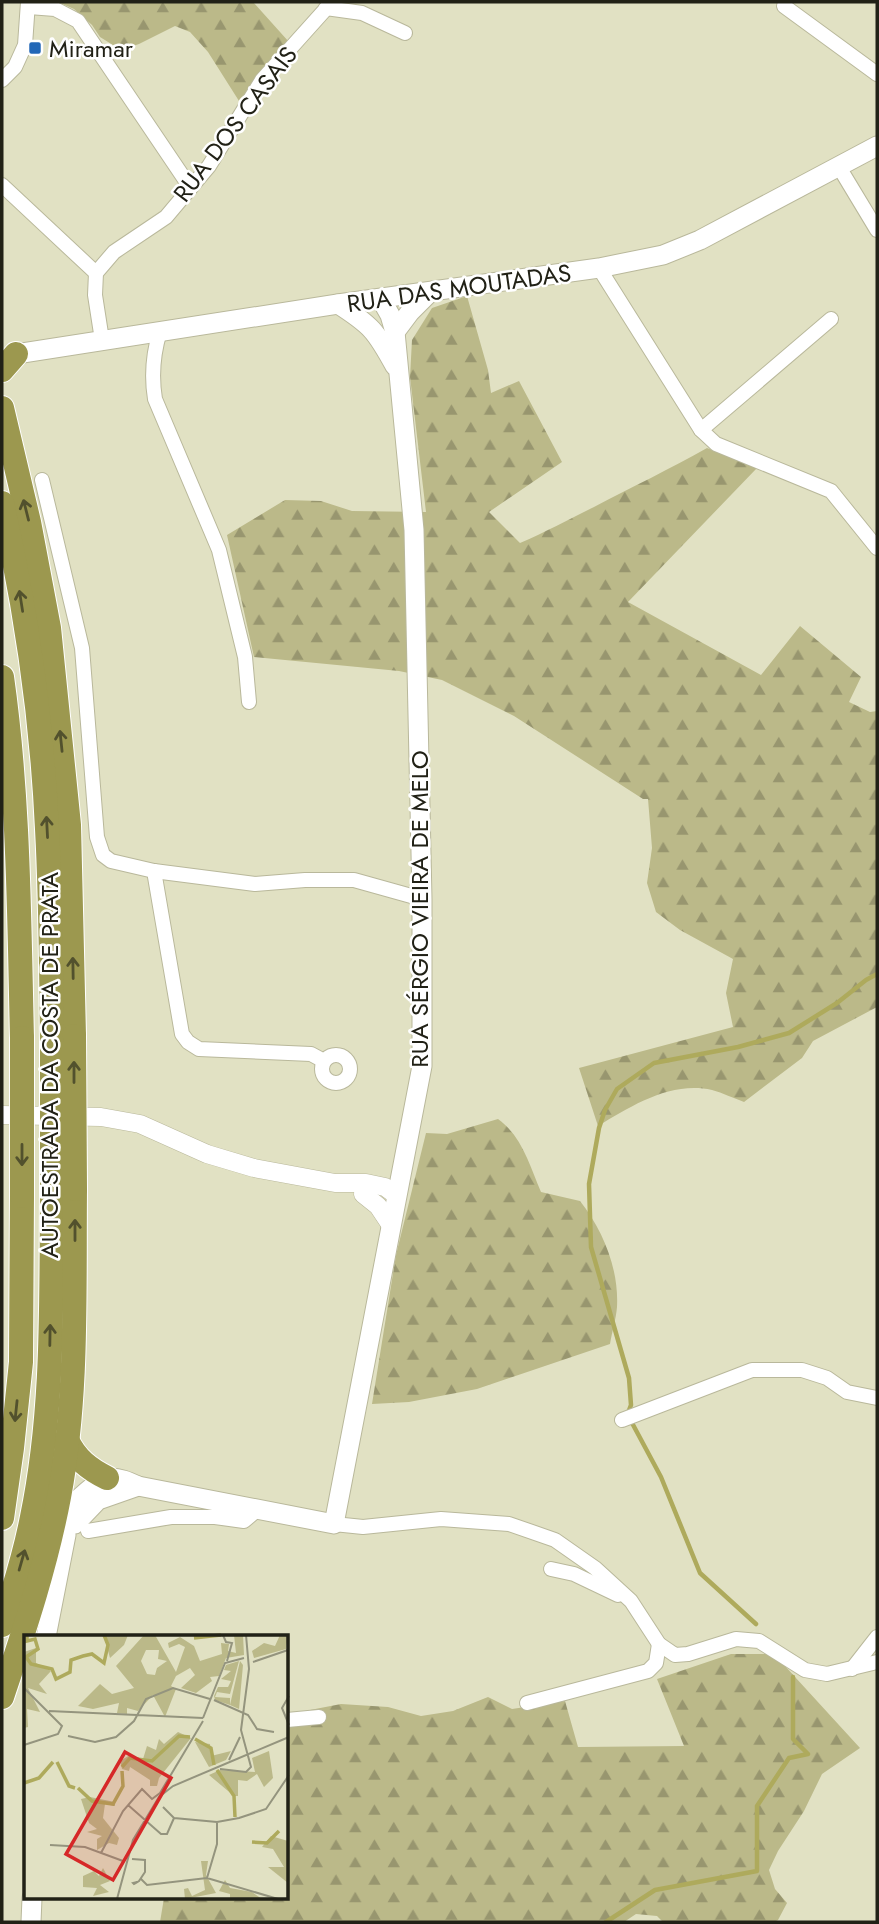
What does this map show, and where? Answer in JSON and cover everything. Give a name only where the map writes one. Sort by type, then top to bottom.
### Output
[{"type":"highway","points":[[2,408],[29,522],[48,628],[69,825],[63,1039],[63,1191],[73,1364],[59,1497],[36,1598],[2,1696]]},
{"type":"highway","name":"AUTOESTRADA DA COSTA DE PRATA","points":[[2,503],[13,553],[41,741],[63,1039]]},
{"type":"highway","name":"AUTOESTRADA DA COSTA DE PRATA","points":[[2,677],[18,827],[22,1038],[20,1362],[2,1518]]},
{"type":"highway","name":"AUTOESTRADA DA COSTA DE PRATA","points":[[2,1625],[24,1555],[33,1515],[46,1411],[63,1191]]},
{"type":"highway","points":[[67,1440],[82,1462],[107,1478]]},
{"type":"main road","name":"RUA DAS MOUTADAS","points":[[7,358],[160,331],[599,268],[663,254],[700,240],[877,146]]},
{"type":"main road","points":[[381,299],[377,317],[386,333],[430,292]]},
{"type":"main road","name":"RUA SÉRGIO VIEIRA DE MELO","points":[[334,1524],[422,1066],[422,899],[414,530],[398,370],[386,333],[338,304]]},
{"type":"main road","points":[[46,1635],[69,1510],[85,1493],[107,1478],[124,1479],[138,1486],[334,1524]]},
{"type":"main road","points":[[66,1535],[80,1516],[98,1500],[138,1486]]},
{"type":"main road","points":[[31,1922],[32,1899]]},
{"type":"street","points":[[2,80],[15,68],[26,45],[29,5],[55,9],[78,21],[190,187]]},
{"type":"street","name":"RUA DOS CASAIS","points":[[96,273],[114,252],[166,217],[209,166],[262,80],[329,5],[362,13],[405,33]]},
{"type":"street","points":[[784,6],[877,74]]},
{"type":"street","points":[[839,167],[877,230]]},
{"type":"street","points":[[2,185],[96,273],[95,295],[102,340]]},
{"type":"street","points":[[599,268],[701,430],[716,444],[831,491],[877,548]]},
{"type":"street","points":[[701,430],[831,319]]},
{"type":"street","points":[[160,331],[154,351],[152,380],[155,399],[219,550],[245,657],[249,702]]},
{"type":"street","points":[[41,480],[82,648],[99,848],[103,856],[111,861],[154,871],[255,884],[354,880],[422,899]]},
{"type":"street","points":[[154,871],[182,1034],[188,1042],[199,1049],[311,1054],[324,1061]]},
{"type":"street","points":[[2,1115],[101,1117],[140,1124],[207,1154],[254,1168],[365,1189],[385,1187],[396,1195]]},
{"type":"street","points":[[365,1189],[389,1175],[402,1163]]},
{"type":"street","points":[[365,1189],[390,1224]]},
{"type":"street","points":[[628,1418],[752,1370],[802,1370],[827,1378],[848,1392],[877,1398]]},
{"type":"street","points":[[88,1531],[171,1517],[215,1517],[244,1521],[258,1509]]},
{"type":"street","points":[[334,1524],[363,1527],[441,1519],[509,1524],[555,1540],[596,1568],[631,1601],[659,1644],[675,1655],[688,1654],[736,1639],[759,1641],[805,1670],[827,1674],[877,1662]]},
{"type":"street","points":[[551,1569],[574,1574],[631,1601]]},
{"type":"street","points":[[852,1669],[877,1637]]},
{"type":"street","points":[[527,1703],[648,1671],[656,1663],[659,1644]]},
{"type":"street","points":[[289,1720],[319,1717]]},
{"type":"green space","points":[[58,2],[253,2],[289,42],[239,101],[208,52],[190,32],[175,26],[121,50],[100,37],[92,25],[74,9]]},
{"type":"green space","points":[[467,296],[488,370],[491,393],[519,381],[562,462],[489,512],[520,543],[707,448],[757,468],[628,602],[761,675],[800,626],[861,677],[849,702],[870,712],[877,711],[877,1007],[813,1041],[802,1058],[744,1102],[712,1090],[681,1089],[652,1097],[598,1126],[579,1068],[733,1027],[726,993],[733,959],[680,930],[656,912],[647,883],[652,848],[648,799],[643,799],[514,716],[442,680],[399,671],[254,657],[227,535],[285,500],[321,501],[352,511],[426,512],[410,377],[412,340],[432,308]]},
{"type":"green space","points":[[498,1119],[519,1143],[541,1192],[580,1201],[596,1224],[612,1264],[617,1293],[610,1344],[477,1389],[409,1402],[372,1404],[396,1255],[426,1133],[447,1134]]},
{"type":"green space","points":[[731,1654],[774,1654],[860,1748],[822,1774],[804,1811],[778,1851],[769,1870],[775,1889],[787,1903],[778,1920],[774,1922],[663,1922],[657,1916],[636,1914],[624,1922],[160,1922],[164,1899],[289,1899],[289,1716],[291,1721],[310,1710],[341,1704],[388,1707],[421,1716],[453,1711],[488,1697],[512,1709],[565,1701],[578,1747],[684,1746],[657,1679]]},
{"type":"waterway","points":[[628,1413],[631,1405],[629,1378],[591,1247],[589,1184],[605,1110],[617,1089],[654,1063],[738,1047],[789,1033],[877,974]]},
{"type":"waterway","points":[[631,1421],[661,1477],[700,1573],[756,1624]]},
{"type":"waterway","points":[[606,1922],[655,1890],[757,1871],[757,1806],[789,1758],[808,1754],[793,1739],[793,1677]]},
{"type":"place","name":"Miramar","points":[[35,48]]}]
